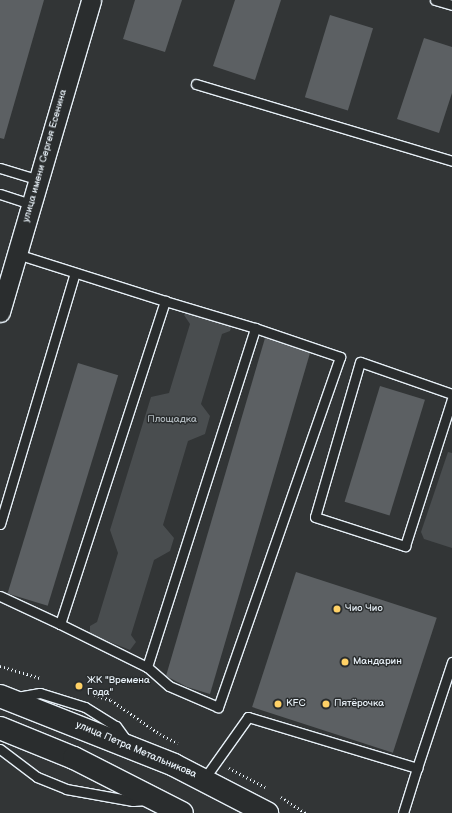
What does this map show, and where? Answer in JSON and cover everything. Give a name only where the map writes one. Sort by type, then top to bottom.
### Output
[{"type":"main road","name":"улица Петра Метальникова","points":[[4,697],[132,747],[204,778],[267,813]]},
{"type":"main road","points":[[0,728],[74,758],[169,808]]},
{"type":"street","name":"улица имени Сергея Есенина","points":[[0,312],[91,0]]},
{"type":"lane","points":[[435,0],[452,5]]},
{"type":"lane","points":[[196,84],[452,161]]},
{"type":"lane","points":[[0,168],[39,180]]},
{"type":"lane","points":[[0,194],[31,204]]},
{"type":"lane","points":[[0,596],[147,667],[169,686],[218,707],[340,357],[255,328],[17,254]]},
{"type":"lane","points":[[0,524],[76,273]]},
{"type":"lane","points":[[60,624],[165,301]]},
{"type":"lane","points":[[147,667],[255,328]]},
{"type":"lane","points":[[452,394],[360,362],[315,517],[405,546],[452,399]]},
{"type":"lane","points":[[403,813],[452,662]]},
{"type":"lane","points":[[204,778],[248,717],[417,768]]},
{"type":"lane","points":[[0,749],[37,777],[66,789],[169,808]]},
{"type":"path","points":[[111,700],[160,734],[181,744]]},
{"type":"green space","name":"Площадка","points":[[188,310],[232,325],[230,331],[222,334],[201,404],[210,416],[205,434],[188,441],[163,525],[174,538],[170,551],[154,560],[131,635],[136,642],[130,650],[90,634],[90,626],[97,622],[118,553],[110,530],[151,397],[169,393],[190,324],[184,315]]},
{"type":"green space","points":[[448,452],[452,453],[452,548],[424,539],[421,532]]},
{"type":"building","points":[[0,0],[44,0],[4,139],[0,138]]},
{"type":"building","points":[[135,0],[182,0],[165,52],[123,39]]},
{"type":"building","points":[[235,0],[281,0],[255,80],[213,66]]},
{"type":"building","points":[[330,15],[373,28],[348,110],[305,97]]},
{"type":"building","points":[[424,38],[452,47],[452,93],[439,133],[397,119]]},
{"type":"building","points":[[265,338],[310,353],[210,694],[187,687],[166,676]]},
{"type":"building","points":[[78,363],[118,375],[48,606],[8,593]]},
{"type":"building","points":[[380,386],[425,400],[390,515],[345,502]]},
{"type":"building","name":"Мандарин","points":[[296,572],[437,618],[393,753],[252,707]]},
{"type":"place","name":"Чио Чио","points":[[337,609]]},
{"type":"place","name":"Мандарин","points":[[345,662]]},
{"type":"place","name":"ЖК \"Времена Года\"","points":[[79,686]]},
{"type":"place","name":"KFC","points":[[278,704]]},
{"type":"place","name":"Пятёрочка","points":[[326,704]]}]
